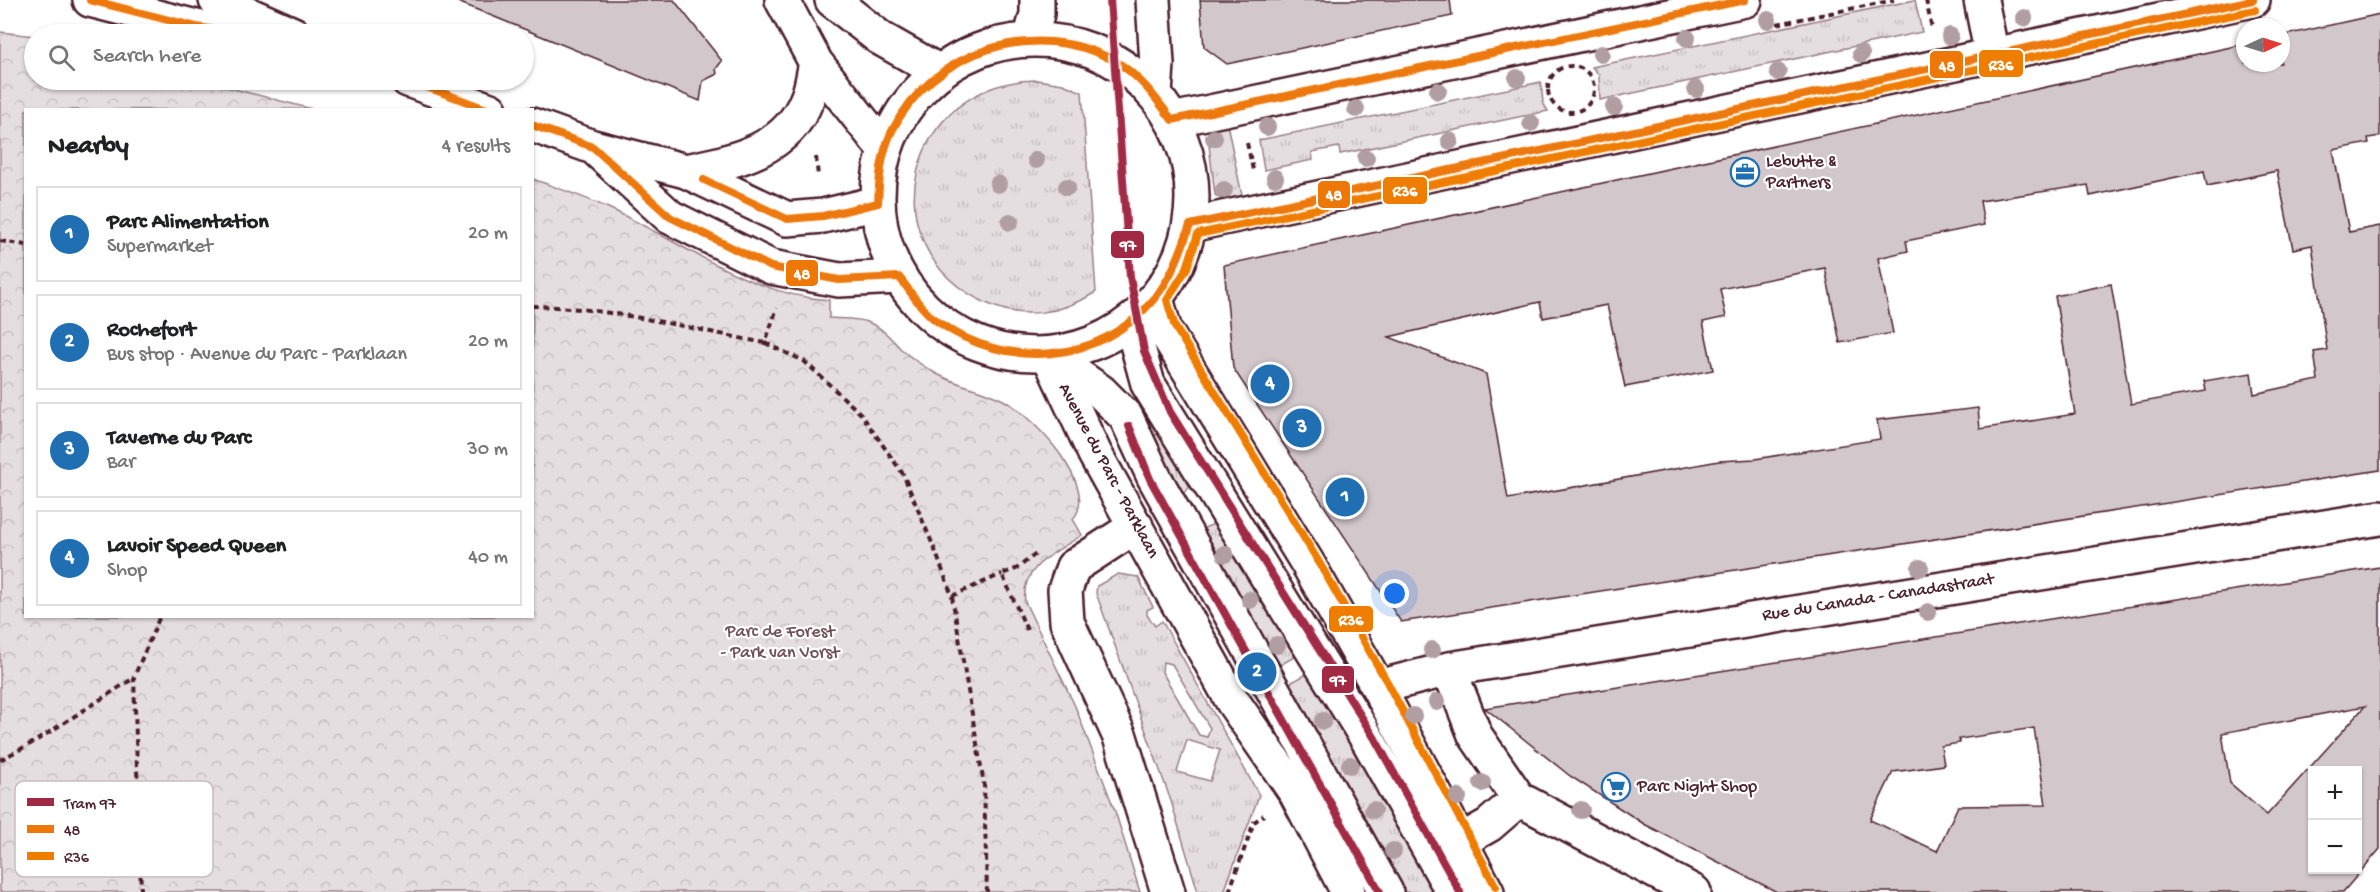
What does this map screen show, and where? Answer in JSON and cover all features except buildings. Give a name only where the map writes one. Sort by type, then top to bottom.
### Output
[{"type":"street","points":[[90,0],[184,24]]},
{"type":"street","points":[[216,0],[270,24]]},
{"type":"street","points":[[782,0],[816,63],[885,150]]},
{"type":"street","points":[[832,0],[880,38],[940,72]]},
{"type":"street","points":[[1029,40],[1037,14],[1037,0]]},
{"type":"street","points":[[1153,0],[1157,64],[1163,108]]},
{"type":"street","points":[[1163,108],[1745,0]]},
{"type":"street","points":[[1981,0],[1992,56]]},
{"type":"street","points":[[1190,225],[2253,0]]},
{"type":"street","points":[[1029,40],[1073,44],[1093,51],[1130,72],[1163,108],[1188,160],[1192,192],[1190,225],[1178,263],[1146,308],[1112,335],[1092,344],[1048,355],[1018,354],[999,350],[962,337],[937,321],[916,301],[899,277],[881,228],[878,203],[879,176],[885,150],[892,132],[912,99],[940,72],[982,49],[1029,40]]},
{"type":"street","points":[[686,171],[757,153],[774,142],[793,124],[807,99],[816,63]]},
{"type":"street","points":[[435,90],[484,108]]},
{"type":"street","points":[[534,126],[593,147],[686,171],[787,219],[823,216],[878,203]]},
{"type":"street","points":[[593,147],[670,217],[771,267],[838,280],[899,277]]},
{"type":"street","points":[[1146,308],[1165,331],[1308,564],[1378,687],[1486,892]]},
{"type":"street","points":[[1146,308],[1136,343],[1148,384],[1368,740],[1453,892]]},
{"type":"street","name":"Avenue du Parc - Parklaan","points":[[1048,355],[1095,454],[1233,702],[1296,793],[1348,892]]},
{"type":"street","name":"Avenue du Parc - Parklaan","points":[[1048,355],[1100,391],[1130,421],[1154,477],[1386,892]]},
{"type":"street","name":"Rue du Canada - Canadastraat","points":[[1378,687],[1449,669],[2380,518]]},
{"type":"street","points":[[1136,526],[1073,567],[1065,590],[1067,622],[1120,737],[1168,892]]},
{"type":"street","points":[[1449,669],[1475,735],[1519,799],[1694,892]]},
{"type":"street","points":[[1459,842],[1489,825],[1519,799]]},
{"type":"path","points":[[1576,66],[1588,74],[1594,87],[1590,102],[1578,111],[1562,110],[1555,106],[1548,92],[1548,84],[1555,71],[1562,67],[1576,66]]},
{"type":"path","points":[[1246,138],[1255,176]]},
{"type":"path","points":[[0,241],[24,245]]},
{"type":"path","points":[[534,306],[551,306],[647,320],[765,343],[804,361],[861,414],[903,474],[952,596],[984,785],[987,892]]},
{"type":"path","points":[[765,343],[777,308]]},
{"type":"path","points":[[952,596],[1002,574]]},
{"type":"path","points":[[137,781],[134,677],[159,618]]},
{"type":"path","points":[[0,760],[34,742],[134,677]]},
{"type":"path","points":[[1229,892],[1254,822],[1296,793]]},
{"type":"path","points":[[141,877],[141,892]]},
{"type":"green space","points":[[1915,0],[1922,32],[1600,100],[1599,75],[1592,67]]},
{"type":"green space","name":"Parc de Forest - Park van Vorst","points":[[0,32],[24,35],[24,90],[238,90],[308,108],[24,108],[24,618],[534,618],[534,179],[606,207],[741,277],[799,296],[829,300],[829,318],[858,320],[878,327],[909,356],[935,373],[1007,402],[1018,410],[1060,454],[1078,489],[1079,505],[1073,519],[1082,535],[1042,561],[1034,569],[1025,589],[1025,602],[1075,706],[1115,811],[1140,892],[0,892]]},
{"type":"green space","points":[[1037,80],[1063,84],[1082,92],[1096,292],[1083,300],[1055,310],[1013,312],[984,302],[947,277],[924,244],[915,208],[918,171],[932,137],[957,108],[992,88]]},
{"type":"green space","points":[[1541,82],[1543,103],[1548,111],[1340,154],[1339,147],[1312,152],[1313,160],[1264,170],[1259,140]]},
{"type":"green space","points":[[1227,124],[1243,200],[1226,202],[1215,195],[1208,137],[1211,129]]},
{"type":"green space","points":[[1166,429],[1194,484],[1184,492],[1186,508],[1191,518],[1202,529],[1219,522],[1306,650],[1270,671],[1146,440]]},
{"type":"green space","points":[[1118,574],[1138,577],[1153,607],[1147,610],[1147,615],[1155,626],[1162,621],[1259,795],[1224,892],[1198,892],[1171,801],[1096,593],[1097,586]],"holes":[[[1163,662],[1172,664],[1210,728],[1207,737],[1199,735],[1162,672]],[[1187,740],[1220,750],[1210,781],[1177,772]]]},
{"type":"green space","points":[[1317,669],[1449,892],[1390,892],[1278,689]]},
{"type":"tram line","name":"97","points":[[1110,0],[1130,277],[1144,351],[1170,412],[1374,737],[1460,892]]},
{"type":"tram line","name":"97","points":[[1129,426],[1150,479],[1380,892]]},
{"type":"transit line","name":"48","points":[[90,0],[184,24]]},
{"type":"transit line","name":"48","points":[[704,180],[787,219],[823,216],[878,203],[885,148],[892,131],[910,103],[932,80],[959,62],[988,49],[1020,42],[1052,42],[1084,48],[1115,61],[1139,80],[1172,120],[1745,0]]},
{"type":"transit line","name":"48","points":[[534,126],[593,147],[670,217],[771,267],[839,280],[899,277],[932,318],[965,337],[993,348],[1022,353],[1051,353],[1079,348],[1107,337],[1132,321],[1154,299],[1166,282],[1190,225],[2253,0]]},
{"type":"transit line","name":"R36","points":[[1496,887],[1387,682],[1317,559],[1175,327],[1167,300],[1187,268],[1198,234],[2255,10]]},
{"type":"transit line","name":"48","points":[[435,90],[484,108]]},
{"type":"place","name":"Lebutte & Partners","points":[[1745,172]]},
{"type":"place","name":"Lavoir Speed Queen","points":[[1270,384]]},
{"type":"place","name":"Taverne du Parc","points":[[1302,428]]},
{"type":"place","name":"Parc Alimentation","points":[[1345,497]]},
{"type":"place","name":"Rochefort","points":[[1257,672]]},
{"type":"place","name":"Parc Night Shop","points":[[1616,787]]}]
